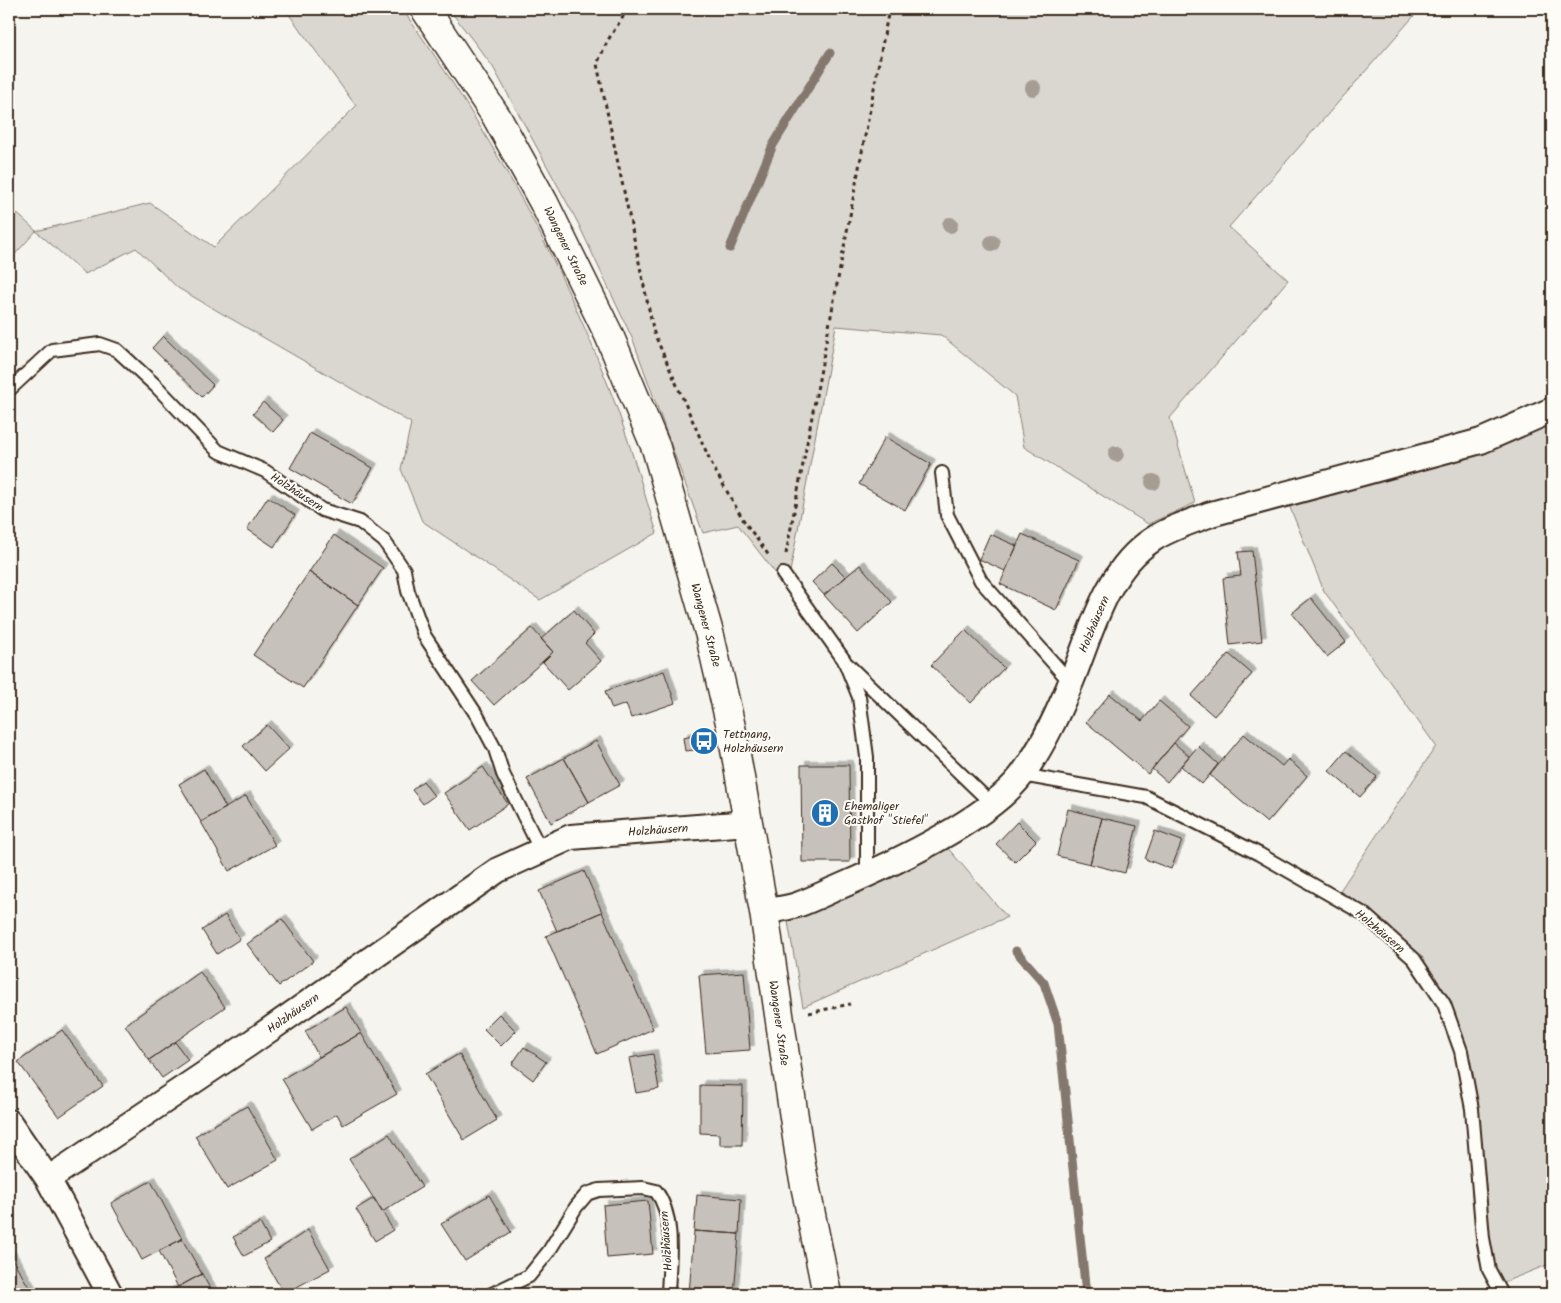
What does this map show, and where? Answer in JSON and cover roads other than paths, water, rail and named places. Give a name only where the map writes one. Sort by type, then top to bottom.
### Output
[{"type":"main road","name":"Wangener Straße","points":[[425,9],[496,116],[544,203],[609,335],[656,448],[710,636],[731,727],[764,912],[800,1165],[827,1294]]},
{"type":"street","name":"Holzhäusern","points":[[764,912],[796,905],[867,875],[934,841],[992,804],[1022,775],[1043,740],[1071,683],[1095,617],[1105,596],[1120,574],[1151,540],[1211,514],[1481,441],[1552,410]]},
{"type":"street","name":"Holzhäusern","points":[[48,1179],[264,1033],[498,870],[540,849],[570,837],[748,823]]},
{"type":"street","points":[[9,1122],[48,1179],[110,1294]]},
{"type":"lane","name":"Holzhäusern","points":[[9,390],[52,350],[100,344],[117,350],[156,386],[218,451],[265,471],[322,510],[360,522],[384,541],[404,570],[408,591],[424,635],[478,717],[495,748],[503,774],[540,849]]},
{"type":"lane","points":[[942,473],[947,515],[981,581],[1071,683]]},
{"type":"lane","points":[[783,574],[844,660],[992,804]]},
{"type":"lane","points":[[844,660],[858,697],[868,757],[867,875]]},
{"type":"lane","name":"Holzhäusern","points":[[1022,775],[1146,797],[1259,854],[1364,914],[1414,959],[1444,1004],[1461,1051],[1472,1109],[1483,1238],[1489,1270],[1502,1294]]},
{"type":"lane","name":"Holzhäusern","points":[[492,1294],[529,1276],[549,1251],[576,1207],[587,1194],[599,1190],[643,1188],[656,1191],[665,1208],[670,1256],[668,1294]]},
{"type":"waterway","points":[[730,248],[773,145],[830,53]]},
{"type":"waterway","points":[[1016,951],[1044,983],[1058,1024],[1086,1294]]},
{"type":"place","name":"Tettnang, Holzhäusern","points":[[704,741]]},
{"type":"place","name":"Ehemaliger Gasthof \"Stiefel\"","points":[[825,813]]}]
